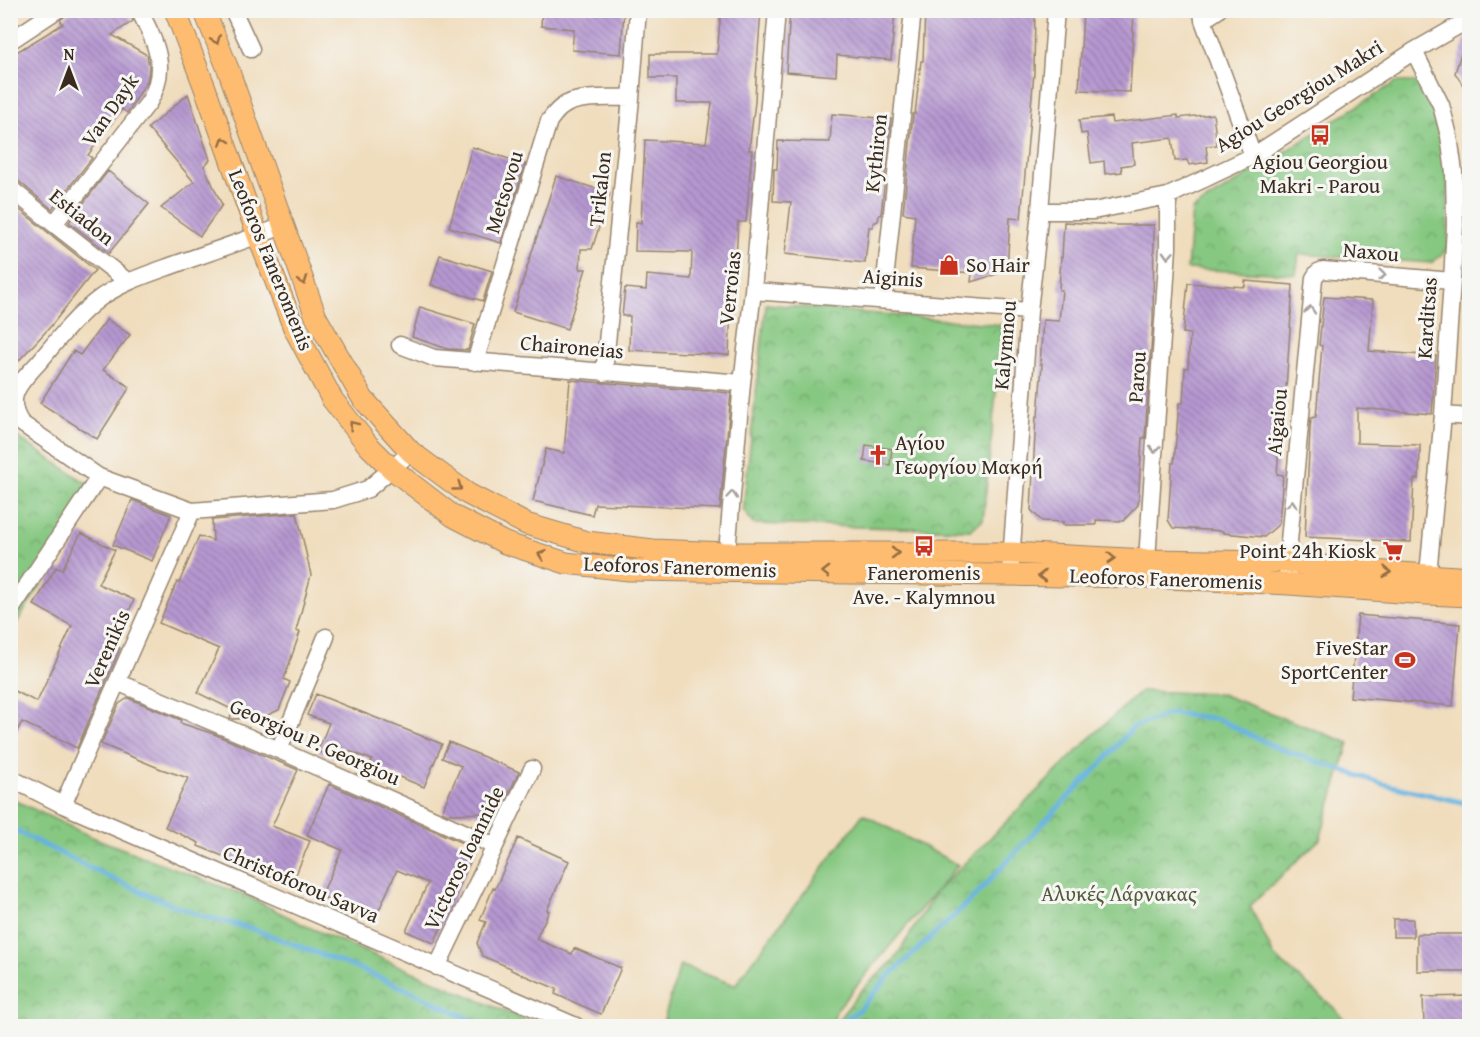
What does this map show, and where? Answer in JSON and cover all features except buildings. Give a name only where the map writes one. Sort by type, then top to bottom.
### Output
[{"type":"main road","name":"Leoforos Faneromenis","points":[[175,10],[294,328],[332,399],[368,445],[392,469],[453,516],[505,543],[566,563],[629,570],[726,561],[1011,553],[1147,560],[1287,562],[1427,585],[1470,596]]},
{"type":"main road","name":"Leoforos Faneromenis","points":[[204,10],[228,69],[316,317],[363,399],[411,452],[468,494],[526,524],[587,542],[726,561],[1010,575],[1147,577],[1289,584],[1427,585],[1470,578]]},
{"type":"street","points":[[10,41],[57,10]]},
{"type":"street","name":"Van Dayk","points":[[54,224],[156,90],[159,77],[158,54],[140,10]]},
{"type":"street","points":[[234,10],[251,49]]},
{"type":"street","name":"Trikalon","points":[[604,373],[638,10]]},
{"type":"street","name":"Verroias","points":[[726,561],[753,291],[777,10]]},
{"type":"street","name":"Kythiron","points":[[883,300],[913,10]]},
{"type":"street","name":"Kalymnou","points":[[1010,575],[1029,311],[1040,211],[1056,10]]},
{"type":"street","points":[[1218,10],[1202,15],[1253,156]]},
{"type":"street","name":"Agiou Georgiou Makri","points":[[1040,211],[1093,211],[1168,196],[1253,156],[1414,51],[1470,19]]},
{"type":"street","name":"Karditsas","points":[[1414,51],[1441,105],[1455,172],[1455,226],[1443,415],[1427,585]]},
{"type":"street","name":"Metsovou","points":[[475,362],[549,121],[563,105],[579,100],[631,98]]},
{"type":"street","name":"Estiadon","points":[[10,188],[127,281]]},
{"type":"street","name":"Parou","points":[[1147,560],[1168,256],[1168,196]]},
{"type":"street","points":[[283,226],[127,281],[98,299],[74,321],[21,382],[14,395],[15,414],[21,423],[99,477],[192,511],[333,500],[368,489],[411,452]]},
{"type":"street","name":"Naxou","points":[[1323,270],[1452,281]]},
{"type":"street","name":"Aigaiou","points":[[1289,584],[1287,562],[1312,286],[1314,278],[1323,270]]},
{"type":"street","name":"Aiginis","points":[[753,291],[1029,311]]},
{"type":"street","name":"Chaironeias","points":[[400,345],[434,358],[742,383]]},
{"type":"street","points":[[1443,415],[1470,417]]},
{"type":"street","points":[[10,611],[99,477]]},
{"type":"street","name":"Verenikis","points":[[63,805],[192,511]]},
{"type":"street","points":[[279,750],[326,638]]},
{"type":"street","name":"Georgiou P. Georgiou","points":[[117,682],[279,750],[495,846]]},
{"type":"street","name":"Victoros Ioannide","points":[[437,968],[532,769]]},
{"type":"street","name":"Christoforou Savva","points":[[10,778],[63,805],[576,1026]]},
{"type":"green space","points":[[1396,82],[1422,82],[1438,114],[1448,173],[1448,250],[1431,263],[1299,254],[1296,274],[1187,269],[1192,210]]},
{"type":"green space","points":[[766,304],[1003,325],[983,520],[970,530],[753,524],[743,509]]},
{"type":"green space","points":[[11,433],[100,492],[11,632]]},
{"type":"green space","name":"Αλυκές Λάρνακας","points":[[1141,691],[1221,694],[1349,743],[1320,839],[1250,906],[1274,956],[1332,1006],[1351,1026],[833,1026],[861,991],[895,959],[935,893],[1091,737]]},
{"type":"green space","points":[[10,798],[92,837],[249,897],[306,926],[538,1026],[11,1026]]},
{"type":"green space","points":[[863,814],[958,865],[837,1009],[831,1026],[662,1026],[680,965],[735,985]]},
{"type":"waterway","points":[[835,1026],[859,1010],[888,977],[972,899],[1103,762],[1133,727],[1171,713],[1218,719],[1277,748],[1383,784],[1470,804]]},
{"type":"waterway","points":[[10,828],[144,893],[199,915],[253,929],[359,969],[420,995],[483,1026]]},
{"type":"place","name":"Agiou Georgiou Makri - Parou","points":[[1320,135]]},
{"type":"place","name":"So Hair","points":[[949,265]]},
{"type":"place","name":"Αγίου Γεωργίου Μακρή","points":[[878,455]]},
{"type":"place","name":"Faneromenis Ave. - Kalymnou","points":[[924,546]]},
{"type":"place","name":"Point 24h Kiosk","points":[[1393,551]]},
{"type":"place","name":"FiveStar SportCenter","points":[[1405,660]]}]
